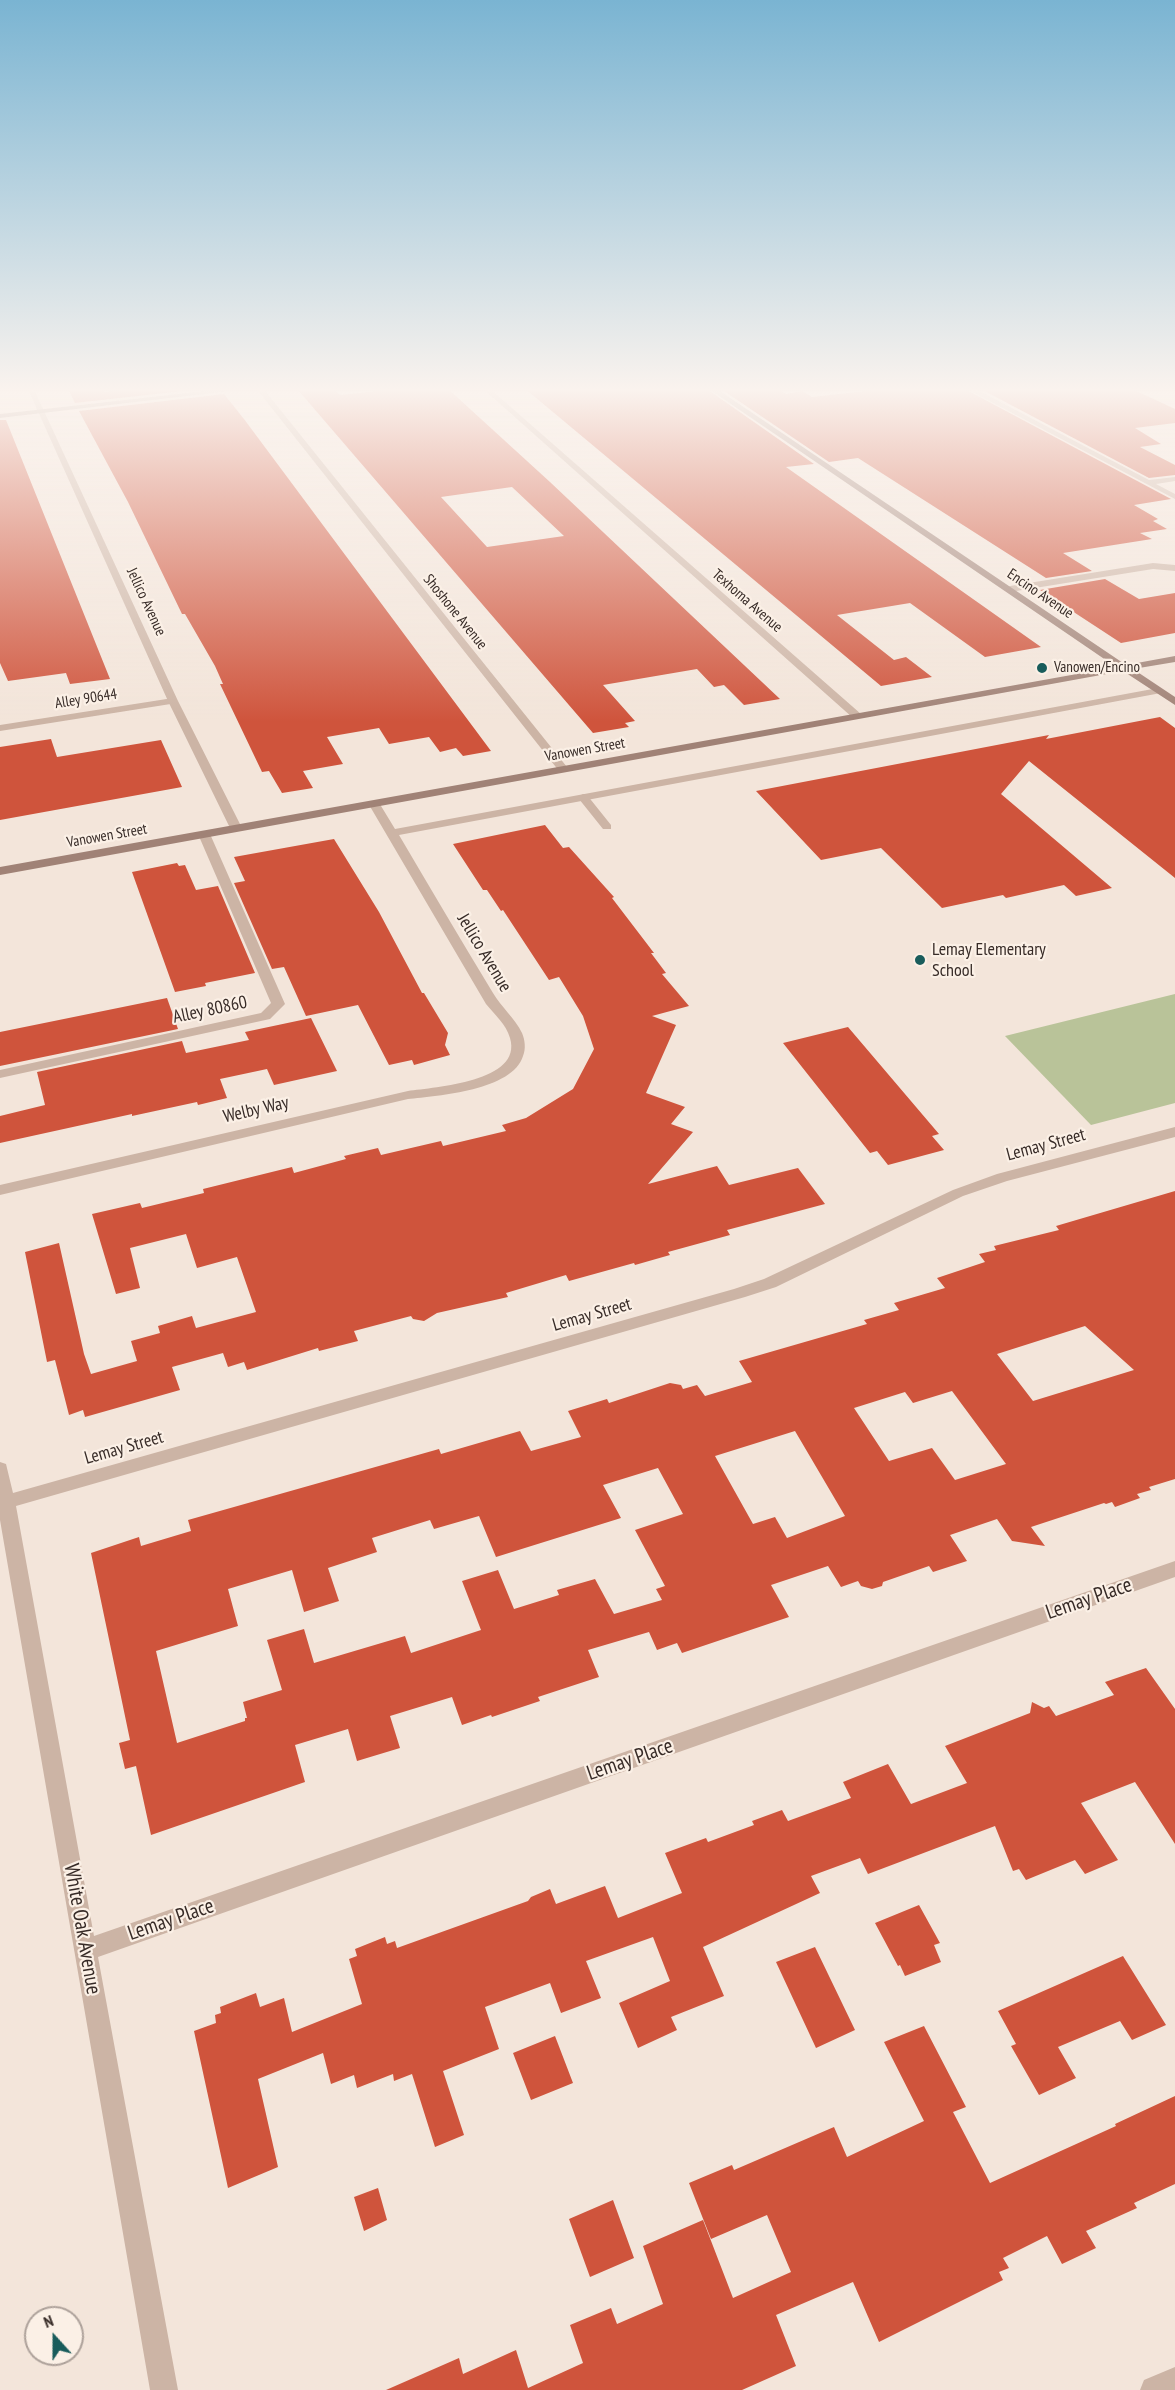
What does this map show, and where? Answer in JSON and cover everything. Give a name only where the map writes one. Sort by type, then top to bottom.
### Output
[{"type":"street","name":"Jellico Avenue","points":[[81,499],[173,701],[236,828]]},
{"type":"street","name":"Shoshone Avenue","points":[[348,499],[563,769]]},
{"type":"street","name":"Texhoma Avenue","points":[[610,499],[857,716]]},
{"type":"street","name":"Encino Avenue","points":[[875,499],[1175,702]]},
{"type":"street","points":[[1010,590],[1153,566],[1175,568]]},
{"type":"street","name":"Vanowen Street","points":[[0,871],[1175,659]]},
{"type":"street","points":[[392,833],[1158,691]]},
{"type":"street","name":"Alley 90644","points":[[2,725],[173,701]]},
{"type":"street","points":[[583,797],[606,827]]},
{"type":"street","name":"Jellico Avenue","points":[[374,803],[493,1004],[518,1040],[516,1059]]},
{"type":"street","name":"Alley 80860","points":[[0,1074],[266,1016],[278,1004],[204,834]]},
{"type":"street","name":"Welby Way","points":[[0,1190],[408,1095],[448,1090],[482,1082],[506,1071],[516,1059]]},
{"type":"street","name":"Lemay Street","points":[[6,1502],[770,1284],[958,1193],[1002,1177],[1175,1132]]},
{"type":"street","name":"White Oak Avenue","points":[[0,1469],[164,2390]]},
{"type":"street","name":"Lemay Place","points":[[85,1950],[1175,1569]]},
{"type":"street","points":[[1154,2390],[1175,2380]]},
{"type":"green space","points":[[1175,994],[1175,1103],[1091,1125],[1005,1036]]},
{"type":"building","points":[[0,499],[38,499],[110,679],[70,684],[66,673],[8,681],[0,663]]},
{"type":"building","points":[[126,499],[303,499],[491,751],[463,756],[456,748],[440,752],[429,737],[389,744],[379,728],[327,737],[343,764],[303,771],[313,788],[282,793],[269,771],[262,772],[220,684],[223,684],[215,666],[185,614],[182,614]]},
{"type":"building","points":[[391,499],[442,499],[487,547],[564,536],[524,499],[568,499],[780,699],[744,705],[724,685],[714,687],[697,669],[603,685],[635,721],[625,723],[629,727],[593,733]]},
{"type":"building","points":[[657,499],[831,499],[1041,647],[985,657],[910,603],[837,615],[894,660],[906,657],[932,677],[881,686]]},
{"type":"building","points":[[922,499],[1171,499],[1134,505],[1158,519],[1153,521],[1167,529],[1140,533],[1152,539],[1063,553],[1092,571],[1046,578]]},
{"type":"building","points":[[1105,579],[1139,599],[1175,593],[1175,633],[1121,643],[1040,590]]},
{"type":"building","points":[[1160,717],[1175,728],[1175,878],[1029,761],[1001,794],[1112,888],[1076,896],[1064,885],[1006,898],[1003,895],[942,908],[881,848],[821,860],[756,791],[1049,735],[1046,739]]},
{"type":"building","points":[[51,739],[57,757],[161,740],[182,787],[0,820],[0,747]]},
{"type":"building","points":[[545,825],[563,848],[569,847],[614,897],[612,898],[654,953],[651,953],[666,973],[662,974],[689,1006],[652,1016],[676,1025],[646,1093],[685,1107],[671,1124],[693,1132],[648,1184],[717,1166],[729,1185],[798,1168],[825,1204],[727,1230],[730,1235],[668,1252],[670,1255],[635,1265],[634,1263],[569,1281],[566,1275],[506,1293],[508,1297],[437,1313],[424,1321],[413,1319],[411,1316],[354,1331],[358,1341],[319,1351],[318,1348],[247,1370],[244,1362],[228,1367],[223,1353],[172,1367],[180,1390],[85,1417],[83,1410],[69,1415],[55,1360],[47,1362],[25,1252],[59,1243],[84,1354],[91,1374],[137,1361],[131,1341],[160,1333],[158,1326],[192,1316],[196,1328],[256,1312],[237,1257],[197,1268],[186,1234],[130,1248],[140,1288],[116,1294],[92,1214],[140,1203],[142,1208],[204,1193],[203,1189],[292,1167],[294,1173],[346,1159],[344,1156],[378,1148],[381,1155],[441,1141],[443,1146],[506,1131],[502,1125],[526,1118],[573,1089],[594,1049],[583,1016],[559,977],[549,980],[503,910],[501,911],[487,890],[483,890],[453,844]]},
{"type":"building","points":[[334,839],[379,912],[422,993],[448,1033],[445,1045],[450,1055],[414,1065],[412,1060],[389,1065],[358,1005],[306,1016],[284,967],[272,969],[234,883],[245,881],[234,857]]},
{"type":"building","points":[[177,863],[179,866],[185,865],[196,890],[218,886],[255,973],[205,983],[206,986],[175,992],[132,872]]},
{"type":"building","points":[[167,998],[178,1029],[0,1066],[0,1032]]},
{"type":"building","points":[[311,1018],[337,1071],[274,1085],[267,1069],[220,1079],[227,1098],[198,1105],[197,1102],[132,1116],[132,1114],[0,1143],[0,1116],[45,1105],[37,1072],[182,1041],[186,1053],[249,1040],[245,1032]]},
{"type":"building","points":[[848,1027],[939,1134],[932,1136],[944,1150],[888,1165],[877,1151],[870,1153],[783,1043]]},
{"type":"building","points":[[1175,1191],[1175,1479],[1149,1487],[1151,1490],[1137,1494],[1140,1498],[1115,1507],[1112,1502],[1104,1503],[1031,1527],[1045,1546],[1012,1541],[997,1519],[950,1535],[967,1561],[933,1572],[929,1566],[883,1582],[882,1586],[872,1589],[861,1586],[858,1581],[841,1587],[828,1566],[771,1585],[789,1617],[682,1653],[677,1643],[657,1650],[649,1632],[588,1650],[599,1677],[538,1697],[540,1701],[492,1717],[491,1715],[462,1725],[452,1697],[390,1716],[400,1748],[357,1761],[348,1729],[295,1745],[305,1782],[151,1835],[136,1766],[125,1769],[119,1743],[130,1740],[91,1553],[139,1537],[141,1546],[191,1531],[188,1520],[439,1449],[441,1454],[520,1431],[531,1451],[581,1437],[568,1411],[607,1399],[609,1403],[670,1383],[681,1385],[683,1389],[697,1385],[705,1396],[752,1382],[739,1361],[867,1324],[864,1320],[899,1310],[894,1303],[945,1288],[937,1278],[985,1262],[979,1254],[996,1250],[994,1246],[1059,1230],[1056,1226]],"holes":[[[1085,1326],[1134,1370],[1033,1401],[997,1354]],[[952,1391],[1006,1464],[955,1480],[932,1448],[889,1461],[854,1408],[905,1392],[913,1403]],[[795,1431],[845,1516],[787,1538],[775,1517],[753,1524],[715,1456]],[[658,1468],[683,1514],[635,1530],[665,1586],[656,1589],[662,1600],[614,1614],[595,1579],[557,1590],[559,1595],[514,1609],[498,1570],[462,1581],[481,1630],[411,1653],[405,1636],[314,1663],[304,1629],[267,1640],[282,1690],[243,1702],[247,1718],[245,1721],[177,1743],[156,1651],[238,1626],[228,1589],[292,1570],[304,1612],[339,1601],[328,1568],[377,1552],[372,1538],[430,1520],[434,1529],[479,1516],[496,1557],[621,1518],[603,1485]]]},
{"type":"building","points":[[1146,1668],[1175,1709],[1175,1844],[1135,1782],[1081,1803],[1118,1860],[1085,1874],[1075,1860],[1026,1880],[1019,1869],[1013,1871],[995,1826],[868,1874],[860,1858],[811,1876],[820,1893],[703,1947],[724,1996],[671,2017],[677,2030],[638,2048],[619,2003],[670,1981],[653,1937],[586,1961],[601,1998],[561,2013],[550,1983],[485,2007],[499,2049],[443,2071],[464,2135],[435,2147],[412,2074],[394,2081],[393,2074],[357,2088],[354,2075],[331,2084],[323,2053],[258,2079],[278,2167],[228,2188],[194,2031],[216,2023],[215,2015],[221,2013],[220,2007],[256,1993],[260,2007],[284,1998],[292,2032],[362,2004],[349,1959],[357,1956],[355,1949],[385,1937],[387,1944],[395,1941],[397,1948],[528,1901],[531,1897],[550,1889],[556,1904],[605,1886],[618,1918],[682,1893],[665,1853],[706,1838],[708,1842],[754,1825],[752,1821],[782,1810],[788,1821],[851,1798],[843,1782],[888,1764],[911,1804],[967,1783],[945,1746],[1030,1713],[1032,1702],[1044,1708],[1049,1706],[1056,1716],[1114,1695],[1105,1682]]},
{"type":"building","points":[[919,1905],[940,1943],[934,1945],[941,1962],[905,1976],[875,1923]]},
{"type":"building","points":[[815,1947],[855,2030],[816,2048],[776,1962]]},
{"type":"building","points":[[1123,1956],[1166,2025],[1132,2040],[1120,2021],[1058,2047],[1076,2078],[1039,2095],[1011,2046],[1016,2044],[998,2011]]},
{"type":"building","points":[[924,2026],[966,2107],[953,2112],[990,2183],[1116,2126],[1115,2124],[1175,2096],[1175,2184],[1134,2203],[1137,2208],[1086,2231],[1096,2248],[1062,2264],[1047,2236],[1003,2258],[1009,2268],[999,2272],[1003,2280],[879,2342],[853,2282],[776,2315],[796,2366],[742,2390],[386,2390],[459,2358],[463,2374],[516,2350],[528,2388],[583,2363],[570,2325],[611,2308],[617,2324],[663,2304],[643,2246],[703,2220],[733,2298],[791,2272],[767,2215],[711,2239],[689,2183],[732,2165],[734,2170],[834,2127],[847,2157],[924,2121],[884,2042]]},
{"type":"building","points":[[555,2036],[573,2083],[531,2100],[513,2053]]},
{"type":"building","points":[[378,2188],[387,2220],[364,2231],[354,2197]]},
{"type":"building","points":[[613,2200],[634,2258],[590,2277],[569,2219]]},
{"type":"place","name":"Vanowen/Encino","points":[[1042,668]]},
{"type":"place","name":"Lemay Elementary School","points":[[920,960]]}]
